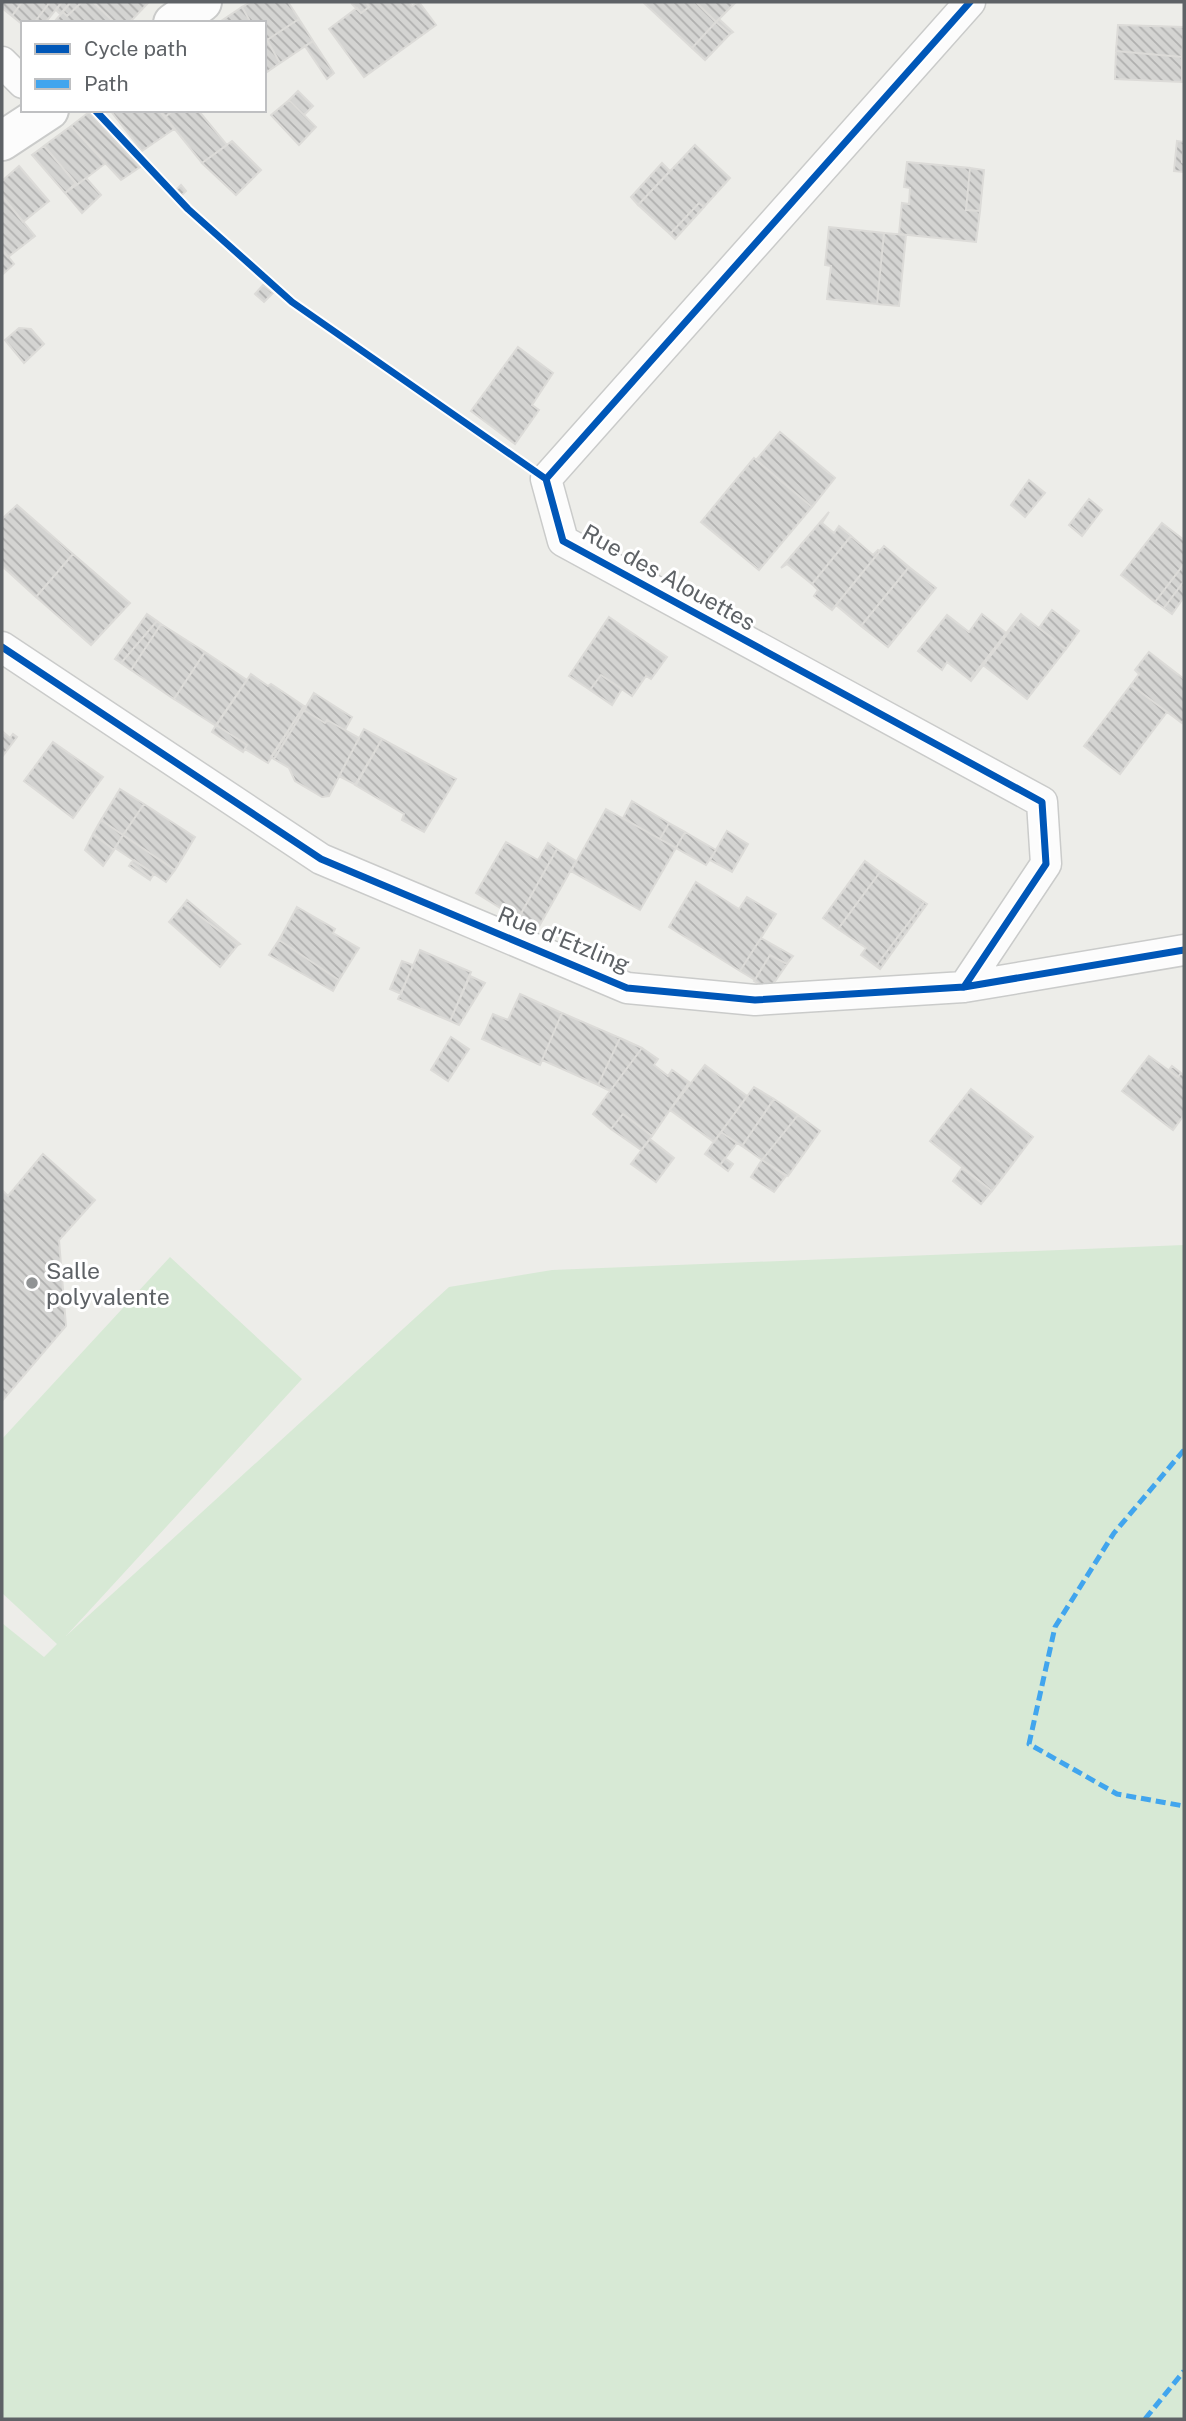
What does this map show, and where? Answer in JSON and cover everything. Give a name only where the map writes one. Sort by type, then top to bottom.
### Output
[{"type":"main road","points":[[176,21],[202,2]]},
{"type":"main road","points":[[2,141],[46,112]]},
{"type":"street","name":"Rue des Alouettes","points":[[964,987],[1046,864],[1042,802],[563,541],[546,478],[970,2]]},
{"type":"street","points":[[2,62],[21,81]]},
{"type":"street","name":"Rue d'Etzling","points":[[2,647],[321,859],[627,988],[755,1000],[964,987],[1184,950]]},
{"type":"green space","points":[[1184,1245],[1184,2419],[2,2419],[2,1623],[44,1657],[57,1644],[2,1593],[2,1439],[170,1257],[302,1379],[66,1636],[449,1287],[552,1270]]},
{"type":"building","points":[[2,2],[22,2],[12,16],[2,8]]},
{"type":"building","points":[[22,2],[50,2],[36,21],[21,21],[21,23],[12,16]]},
{"type":"building","points":[[50,2],[62,2],[47,21],[36,21]]},
{"type":"building","points":[[62,2],[71,2],[60,14],[56,10]]},
{"type":"building","points":[[71,2],[82,2],[67,16],[63,12]]},
{"type":"building","points":[[82,2],[93,2],[113,21],[55,21],[63,12],[67,16]]},
{"type":"building","points":[[93,2],[149,2],[131,21],[113,21]]},
{"type":"building","points":[[251,2],[288,2],[299,19],[266,41],[266,21],[250,21],[242,7]]},
{"type":"building","points":[[366,2],[369,7],[361,13],[352,4]]},
{"type":"building","points":[[366,2],[409,2],[412,6],[419,2],[436,25],[364,77],[329,29],[357,8],[361,13],[369,7]]},
{"type":"building","points":[[643,2],[696,2],[716,22],[692,48]]},
{"type":"building","points":[[696,2],[736,2],[716,22]]},
{"type":"building","points":[[242,7],[250,21],[221,21]]},
{"type":"building","points":[[299,19],[313,41],[280,63],[267,40]]},
{"type":"building","points":[[719,19],[733,32],[730,34],[716,22]]},
{"type":"building","points":[[716,22],[730,34],[705,60],[692,48]]},
{"type":"building","points":[[1118,25],[1184,27],[1182,57],[1116,51]]},
{"type":"building","points":[[266,41],[280,63],[266,73]]},
{"type":"building","points":[[313,41],[334,73],[327,79],[305,46]]},
{"type":"building","points":[[1116,51],[1182,57],[1182,82],[1115,79]]},
{"type":"building","points":[[1184,57],[1184,82],[1182,82]]},
{"type":"building","points":[[298,91],[313,106],[304,115],[289,100]]},
{"type":"building","points":[[289,100],[316,127],[299,145],[271,115]]},
{"type":"building","points":[[89,112],[140,167],[121,180],[71,126]]},
{"type":"building","points":[[112,112],[161,112],[174,129],[142,151]]},
{"type":"building","points":[[171,112],[200,112],[227,145],[202,163],[165,117]]},
{"type":"building","points":[[71,126],[106,163],[77,185],[44,146]]},
{"type":"building","points":[[232,141],[261,170],[236,195],[202,163]]},
{"type":"building","points":[[1177,141],[1184,142],[1184,172],[1174,171]]},
{"type":"building","points":[[695,145],[730,178],[704,207],[699,203],[670,234],[638,205]]},
{"type":"building","points":[[44,146],[76,183],[65,193],[32,155]]},
{"type":"building","points":[[907,162],[970,168],[966,210],[980,211],[976,242],[899,234],[902,203],[909,204],[910,188],[904,187]]},
{"type":"building","points":[[662,163],[670,171],[638,205],[631,197]]},
{"type":"building","points":[[19,166],[49,201],[23,222],[2,196],[2,181]]},
{"type":"building","points":[[970,168],[984,170],[980,211],[966,210]]},
{"type":"building","points":[[86,178],[101,195],[82,213],[65,193]]},
{"type":"building","points":[[181,185],[186,191],[180,197],[175,191]]},
{"type":"building","points":[[2,196],[35,236],[8,257],[2,249]]},
{"type":"building","points":[[699,203],[704,207],[675,239],[670,234]]},
{"type":"building","points":[[829,227],[884,233],[877,304],[827,299],[831,266],[825,265]]},
{"type":"building","points":[[884,233],[906,235],[899,306],[877,304]]},
{"type":"building","points":[[2,249],[14,264],[2,275]]},
{"type":"building","points":[[263,285],[273,293],[264,302],[255,294]]},
{"type":"building","points":[[19,328],[31,329],[44,344],[24,363],[5,340]]},
{"type":"building","points":[[518,347],[553,373],[532,405],[539,410],[515,444],[471,411]]},
{"type":"building","points":[[780,432],[835,478],[812,507],[756,460]]},
{"type":"building","points":[[754,458],[812,507],[759,570],[701,522]]},
{"type":"building","points":[[1029,480],[1045,493],[1025,517],[1011,505]]},
{"type":"building","points":[[1089,499],[1102,510],[1082,536],[1069,525]]},
{"type":"building","points":[[17,505],[73,554],[36,597],[2,566],[2,519]]},
{"type":"building","points":[[829,512],[822,523],[834,533],[839,526],[851,536],[812,584],[787,564],[781,568]]},
{"type":"building","points":[[1162,523],[1184,540],[1184,564],[1155,602],[1121,575]]},
{"type":"building","points":[[851,536],[873,555],[880,551],[832,610],[814,596],[818,590],[812,584]]},
{"type":"building","points":[[884,546],[909,567],[861,626],[836,605]]},
{"type":"building","points":[[73,554],[130,603],[91,645],[36,597]]},
{"type":"building","points":[[1184,564],[1184,581],[1164,608],[1155,602]]},
{"type":"building","points":[[909,567],[936,588],[888,647],[861,626]]},
{"type":"building","points":[[1184,581],[1184,597],[1172,614],[1164,608]]},
{"type":"building","points":[[1052,610],[1079,631],[1066,649],[1039,628]]},
{"type":"building","points":[[147,614],[157,621],[121,663],[115,659]]},
{"type":"building","points":[[982,614],[1006,633],[970,680],[947,662],[942,670],[918,651],[947,615],[969,632]]},
{"type":"building","points":[[1022,615],[971,681],[970,680]]},
{"type":"building","points":[[1022,615],[1066,649],[1027,699],[983,665]]},
{"type":"building","points":[[609,617],[667,657],[651,679],[646,676],[632,696],[601,675],[590,690],[569,676]]},
{"type":"building","points":[[157,621],[161,624],[131,670],[121,663]]},
{"type":"building","points":[[161,624],[205,652],[174,699],[131,670]]},
{"type":"building","points":[[205,652],[247,680],[216,726],[174,699]]},
{"type":"building","points":[[1149,652],[1184,679],[1182,723],[1131,685],[1139,674],[1135,670]]},
{"type":"building","points":[[251,674],[304,706],[268,763],[245,749],[247,745],[216,725]]},
{"type":"building","points":[[601,675],[622,689],[612,705],[590,690]]},
{"type":"building","points":[[1131,685],[1167,712],[1120,774],[1084,746]]},
{"type":"building","points":[[314,693],[352,717],[345,730],[327,720],[325,723],[304,710]]},
{"type":"building","points":[[304,706],[306,707],[274,759],[271,757]]},
{"type":"building","points":[[304,710],[359,738],[329,796],[322,797],[295,781],[289,768],[274,759]]},
{"type":"building","points":[[216,725],[247,745],[243,752],[212,732]]},
{"type":"building","points":[[364,729],[382,739],[356,785],[339,776]]},
{"type":"building","points":[[2,731],[10,738],[13,734],[17,737],[2,757]]},
{"type":"building","points":[[382,739],[456,779],[424,832],[402,820],[404,814],[355,785]]},
{"type":"building","points":[[53,742],[103,777],[73,818],[24,781]]},
{"type":"building","points":[[120,789],[144,804],[123,835],[101,820]]},
{"type":"building","points":[[632,801],[669,823],[660,839],[623,818]]},
{"type":"building","points":[[144,804],[195,837],[175,870],[123,835]]},
{"type":"building","points":[[606,809],[676,848],[640,910],[571,871]]},
{"type":"building","points":[[101,820],[123,835],[114,850],[93,834]]},
{"type":"building","points":[[669,823],[685,832],[676,848],[660,839]]},
{"type":"building","points":[[727,831],[748,844],[732,872],[710,860]]},
{"type":"building","points":[[685,832],[716,850],[706,865],[676,848]]},
{"type":"building","points":[[93,834],[114,850],[103,866],[85,850]]},
{"type":"building","points":[[123,835],[175,870],[166,882],[115,848]]},
{"type":"building","points":[[506,842],[538,860],[548,843],[557,849],[518,919],[476,893]]},
{"type":"building","points":[[557,849],[576,861],[537,930],[518,919]]},
{"type":"building","points":[[134,860],[154,874],[151,878],[131,863]]},
{"type":"building","points":[[865,861],[880,872],[838,929],[823,918]]},
{"type":"building","points":[[131,863],[151,878],[150,880],[129,866]]},
{"type":"building","points":[[880,872],[924,902],[876,966],[861,955],[866,948],[838,929]]},
{"type":"building","points":[[696,882],[739,909],[747,897],[776,914],[740,971],[669,927]]},
{"type":"building","points":[[187,900],[240,944],[184,904]]},
{"type":"building","points":[[924,902],[927,904],[880,969],[876,966]]},
{"type":"building","points":[[184,904],[238,945],[220,967],[169,922]]},
{"type":"building","points":[[297,907],[335,929],[333,933],[359,948],[339,980],[279,940]]},
{"type":"building","points":[[761,938],[793,956],[787,964],[770,955],[755,980],[740,971]]},
{"type":"building","points":[[279,940],[339,980],[333,991],[269,955]]},
{"type":"building","points":[[420,950],[471,972],[450,1021],[398,999]]},
{"type":"building","points":[[770,955],[787,964],[769,990],[754,981]]},
{"type":"building","points":[[402,961],[413,965],[401,994],[390,989]]},
{"type":"building","points":[[470,976],[485,983],[459,1025],[450,1021]]},
{"type":"building","points":[[520,994],[562,1013],[540,1065],[482,1039],[493,1014],[508,1020]]},
{"type":"building","points":[[562,1013],[620,1038],[598,1085],[542,1060]]},
{"type":"building","points":[[451,1037],[469,1049],[448,1081],[431,1070]]},
{"type":"building","points":[[620,1038],[642,1048],[610,1091],[598,1085]]},
{"type":"building","points":[[642,1048],[658,1059],[654,1065],[668,1076],[672,1070],[689,1082],[652,1136],[623,1114],[611,1129],[593,1114]]},
{"type":"building","points":[[1149,1056],[1178,1077],[1181,1073],[1184,1076],[1184,1115],[1173,1130],[1122,1091]]},
{"type":"building","points":[[705,1065],[747,1096],[714,1142],[670,1110]]},
{"type":"building","points":[[1172,1066],[1181,1073],[1178,1077],[1169,1070]]},
{"type":"building","points":[[754,1087],[774,1099],[742,1146],[721,1132]]},
{"type":"building","points":[[971,1089],[1033,1137],[992,1191],[930,1141]]},
{"type":"building","points":[[774,1099],[798,1115],[762,1160],[742,1146]]},
{"type":"building","points":[[623,1114],[652,1136],[641,1150],[611,1129]]},
{"type":"building","points":[[798,1115],[820,1131],[788,1176],[762,1160]]},
{"type":"building","points":[[721,1132],[737,1143],[720,1165],[705,1154]]},
{"type":"building","points":[[650,1139],[674,1158],[656,1182],[631,1164]]},
{"type":"building","name":"Salle polyvalente","points":[[43,1154],[95,1200],[59,1240],[66,1326],[2,1401],[2,1190],[8,1196]]},
{"type":"building","points":[[725,1158],[733,1164],[728,1171],[720,1165]]},
{"type":"building","points":[[762,1160],[786,1176],[774,1192],[751,1177]]},
{"type":"building","points":[[962,1168],[992,1191],[981,1204],[953,1181]]},
{"type":"marked path","points":[[1184,1450],[1114,1533],[1055,1627],[1029,1744],[1117,1794],[1184,1806]]},
{"type":"marked path","points":[[1145,2419],[1184,2371]]},
{"type":"cycle path","points":[[964,987],[1046,864],[1042,802],[563,541],[546,479],[970,2]]},
{"type":"cycle path","points":[[97,112],[188,209],[292,302],[546,479]]},
{"type":"cycle path","points":[[2,647],[321,859],[627,988],[755,1000],[964,987],[1184,950]]},
{"type":"place","name":"Salle polyvalente","points":[[32,1283]]}]
